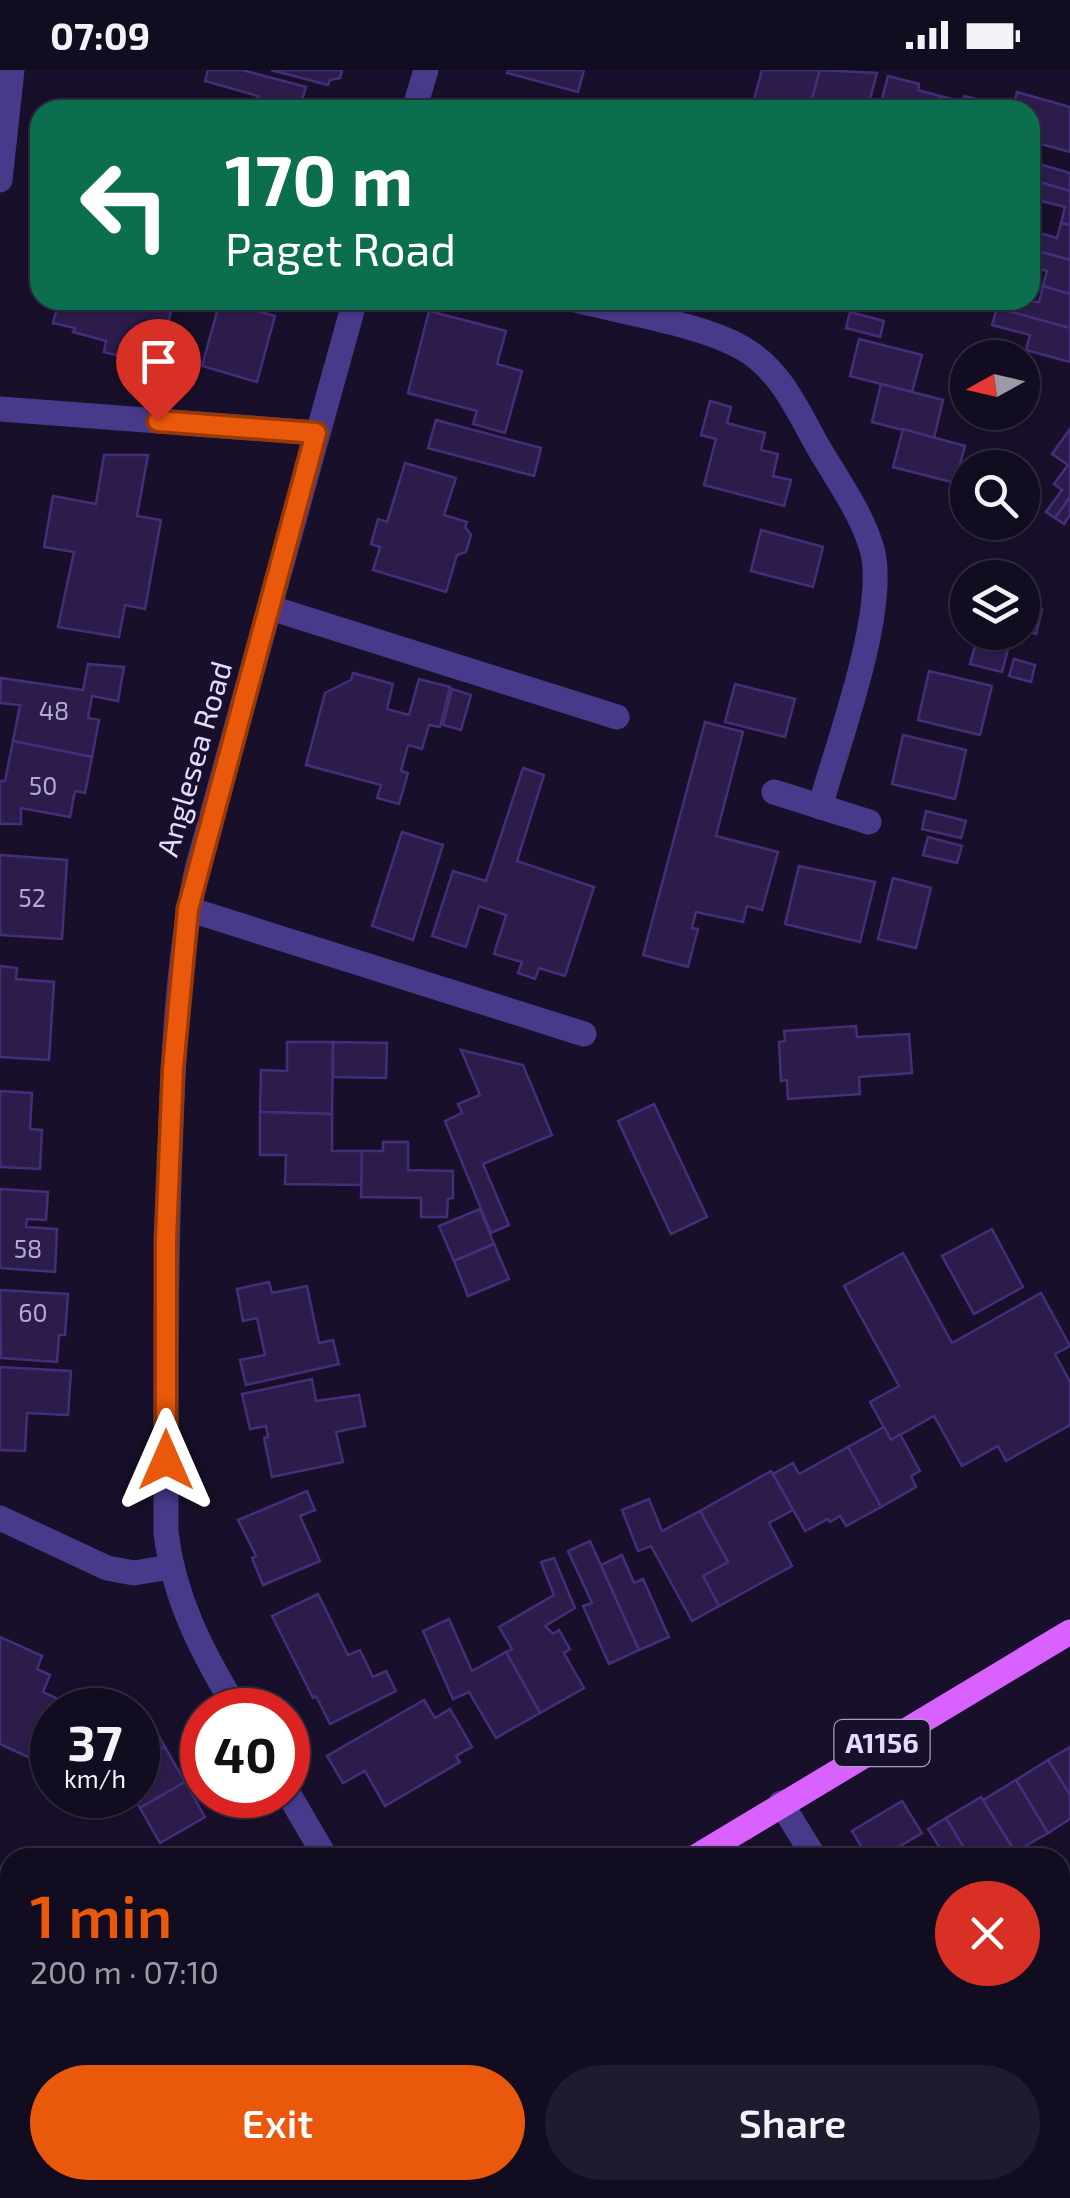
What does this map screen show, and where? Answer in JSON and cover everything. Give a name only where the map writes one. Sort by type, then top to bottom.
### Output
[{"type":"main road","name":"A1156","points":[[710,1848],[1070,1632]]},
{"type":"street","points":[[0,180],[12,70]]},
{"type":"street","points":[[417,100],[426,70]]},
{"type":"street","name":"Anglesea Road","points":[[226,1688],[186,1618],[170,1567],[166,1533],[166,1239],[173,1069],[188,909],[351,310]]},
{"type":"street","points":[[614,310],[719,337],[762,362],[784,387],[860,522],[874,562],[873,612],[820,806]]},
{"type":"street","points":[[0,409],[316,433]]},
{"type":"street","points":[[271,608],[617,717]]},
{"type":"street","points":[[774,792],[869,822]]},
{"type":"street","points":[[188,909],[584,1034]]},
{"type":"street","points":[[0,1518],[108,1568],[134,1573],[170,1567]]},
{"type":"street","points":[[781,1803],[809,1848]]},
{"type":"street","points":[[303,1818],[320,1848]]},
{"type":"building","points":[[208,70],[242,70],[306,87],[302,100],[257,100],[258,96],[205,81]]},
{"type":"building","points":[[271,70],[342,70],[340,78],[330,80],[328,85]]},
{"type":"building","points":[[584,70],[578,92],[507,73]]},
{"type":"building","points":[[762,70],[820,70],[812,100],[754,100]]},
{"type":"building","points":[[820,70],[877,73],[870,100],[812,100]]},
{"type":"building","points":[[888,76],[919,84],[918,90],[940,96],[939,100],[882,100]]},
{"type":"building","points":[[1017,92],[1070,107],[1070,152],[1040,144],[1040,100],[1015,100]]},
{"type":"building","points":[[1040,164],[1070,173],[1070,191],[1040,182]]},
{"type":"building","points":[[1040,182],[1070,191],[1070,225],[1061,223],[1065,207],[1040,201]]},
{"type":"building","points":[[1061,223],[1070,225],[1070,260],[1040,252],[1040,233],[1057,238]]},
{"type":"building","points":[[1040,252],[1070,260],[1070,294],[1043,286],[1047,271],[1040,269]]},
{"type":"building","points":[[1043,286],[1070,294],[1070,328],[1004,310],[1040,310]]},
{"type":"building","points":[[56,310],[171,310],[160,354],[130,347],[127,358],[104,352],[106,341],[53,323]]},
{"type":"building","points":[[218,310],[253,310],[275,316],[257,382],[202,366]]},
{"type":"building","points":[[996,310],[1070,328],[1070,362],[1040,354],[1040,340],[1029,340],[1030,335],[992,325]]},
{"type":"building","points":[[429,311],[506,331],[497,364],[522,371],[505,433],[473,424],[477,411],[408,393]]},
{"type":"building","points":[[850,312],[884,321],[880,337],[846,328]]},
{"type":"building","points":[[859,339],[922,355],[912,392],[850,376]]},
{"type":"building","points":[[881,384],[943,400],[934,438],[872,422]]},
{"type":"building","points":[[710,401],[731,407],[727,423],[765,433],[761,450],[778,454],[773,476],[791,480],[784,506],[704,485],[716,439],[701,435]]},
{"type":"building","points":[[436,420],[541,448],[534,476],[428,448]]},
{"type":"building","points":[[903,429],[965,446],[964,450],[950,450],[950,482],[893,467]]},
{"type":"building","points":[[1070,429],[1070,497],[1055,518],[1046,512],[1062,490],[1054,484],[1068,465],[1052,454]]},
{"type":"building","points":[[104,455],[148,455],[137,516],[161,520],[145,609],[125,605],[119,637],[58,627],[74,552],[44,547],[53,496],[96,504]]},
{"type":"building","points":[[405,463],[456,478],[444,515],[467,522],[465,527],[471,535],[466,552],[457,555],[446,592],[373,570],[380,547],[371,544],[378,519],[387,522]]},
{"type":"building","points":[[1070,497],[1070,515],[1064,524],[1055,518]]},
{"type":"building","points":[[761,530],[823,547],[813,587],[751,571]]},
{"type":"building","points":[[974,650],[1008,650],[1002,672],[970,664]]},
{"type":"building","points":[[1014,659],[1035,665],[1031,682],[1009,676]]},
{"type":"building","points":[[88,664],[124,667],[118,701],[92,696],[88,718],[99,720],[92,757],[13,741],[20,705],[0,703],[1,678],[83,690]]},
{"type":"building","points":[[929,671],[992,686],[980,735],[918,720]]},
{"type":"building","points":[[353,673],[393,684],[387,709],[409,715],[419,679],[450,687],[440,727],[429,725],[422,749],[408,745],[401,771],[408,773],[399,804],[377,798],[381,785],[306,765],[325,693],[351,680]]},
{"type":"building","points":[[735,684],[795,699],[785,737],[725,722]]},
{"type":"building","points":[[452,689],[471,695],[461,730],[443,725]]},
{"type":"building","points":[[705,722],[743,732],[716,836],[778,852],[762,910],[747,906],[743,922],[696,912],[692,928],[698,929],[688,967],[643,955]]},
{"type":"building","points":[[903,735],[966,750],[955,799],[892,784]]},
{"type":"building","points":[[13,741],[92,757],[85,793],[75,791],[70,817],[21,808],[21,824],[0,824],[0,781],[5,781]]},
{"type":"building","points":[[523,768],[544,775],[517,861],[594,887],[565,976],[539,968],[535,979],[518,973],[522,962],[494,954],[506,915],[479,906],[466,947],[432,936],[453,871],[486,881]]},
{"type":"building","points":[[926,811],[966,821],[961,838],[922,829]]},
{"type":"building","points":[[402,832],[443,845],[413,940],[372,926]]},
{"type":"building","points":[[928,837],[962,846],[957,863],[923,855]]},
{"type":"building","points":[[0,855],[67,860],[62,939],[0,935]]},
{"type":"building","points":[[799,866],[875,882],[860,942],[785,924]]},
{"type":"building","points":[[893,878],[931,888],[916,948],[878,939]]},
{"type":"building","points":[[0,966],[17,968],[16,979],[54,982],[49,1060],[0,1057]]},
{"type":"building","points":[[856,1026],[857,1037],[909,1034],[912,1073],[859,1077],[860,1094],[788,1099],[787,1080],[781,1081],[779,1042],[785,1041],[784,1031]]},
{"type":"building","points":[[287,1042],[333,1042],[332,1114],[260,1112],[261,1070],[287,1071]]},
{"type":"building","points":[[333,1042],[387,1043],[386,1078],[333,1077]]},
{"type":"building","points":[[461,1050],[523,1065],[552,1135],[483,1164],[509,1225],[491,1233],[445,1121],[462,1113],[458,1104],[480,1095]]},
{"type":"building","points":[[0,1091],[32,1093],[30,1129],[42,1130],[40,1169],[0,1167]]},
{"type":"building","points":[[654,1104],[707,1217],[671,1234],[618,1121]]},
{"type":"building","points":[[260,1112],[332,1114],[332,1151],[362,1151],[362,1185],[285,1184],[286,1155],[260,1155]]},
{"type":"building","points":[[383,1142],[408,1142],[408,1170],[453,1171],[453,1198],[448,1199],[447,1217],[421,1217],[421,1198],[361,1197],[362,1151],[383,1151]]},
{"type":"building","points":[[0,1189],[48,1192],[46,1220],[27,1219],[26,1227],[57,1229],[55,1272],[0,1268]]},
{"type":"building","points":[[480,1209],[494,1244],[454,1261],[439,1226]]},
{"type":"building","points":[[992,1229],[1023,1287],[974,1314],[942,1256]]},
{"type":"building","points":[[494,1244],[509,1279],[468,1296],[454,1261]]},
{"type":"building","points":[[903,1253],[952,1343],[1041,1293],[1070,1346],[1055,1354],[1070,1382],[1070,1425],[1006,1461],[998,1446],[962,1466],[934,1416],[891,1440],[870,1402],[899,1386],[844,1286]]},
{"type":"building","points":[[269,1282],[272,1293],[307,1286],[319,1343],[333,1340],[339,1364],[246,1385],[240,1360],[265,1355],[257,1318],[243,1321],[237,1289]]},
{"type":"building","points":[[0,1290],[68,1294],[65,1335],[59,1335],[57,1362],[1,1358]]},
{"type":"building","points":[[0,1367],[71,1371],[68,1415],[27,1413],[25,1451],[0,1450]]},
{"type":"building","points":[[312,1379],[316,1401],[359,1395],[365,1426],[336,1432],[343,1462],[272,1477],[264,1438],[268,1437],[266,1426],[250,1429],[242,1394]]},
{"type":"building","points":[[884,1427],[891,1440],[900,1434],[920,1471],[911,1476],[916,1487],[881,1507],[848,1447]]},
{"type":"building","points":[[848,1447],[881,1507],[846,1526],[840,1516],[805,1531],[773,1474],[793,1463],[799,1474]]},
{"type":"building","points":[[771,1471],[793,1510],[769,1523],[792,1566],[719,1606],[703,1576],[728,1562],[700,1511]]},
{"type":"building","points":[[307,1491],[315,1510],[300,1516],[320,1561],[263,1585],[252,1558],[256,1556],[238,1520]]},
{"type":"building","points":[[649,1499],[662,1531],[700,1511],[728,1562],[703,1576],[719,1606],[692,1621],[651,1546],[638,1551],[622,1510]]},
{"type":"building","points":[[590,1541],[639,1650],[609,1664],[583,1606],[592,1603],[568,1551]]},
{"type":"building","points":[[622,1555],[634,1583],[643,1579],[669,1637],[639,1650],[601,1565]]},
{"type":"building","points":[[554,1558],[575,1608],[545,1626],[553,1634],[559,1630],[570,1649],[564,1653],[584,1688],[540,1713],[506,1652],[512,1649],[499,1627],[554,1595],[541,1562]]},
{"type":"building","points":[[318,1594],[348,1655],[360,1650],[373,1677],[386,1671],[396,1691],[330,1724],[272,1616]]},
{"type":"building","points":[[449,1619],[472,1671],[506,1652],[540,1713],[496,1738],[469,1692],[453,1699],[423,1631]]},
{"type":"building","points":[[0,1637],[42,1656],[37,1669],[50,1675],[45,1688],[30,1688],[30,1758],[0,1744]]},
{"type":"building","points":[[424,1700],[435,1718],[450,1709],[472,1747],[456,1756],[460,1762],[385,1806],[365,1771],[343,1783],[327,1756]]},
{"type":"building","points":[[165,1747],[180,1773],[180,1785],[160,1796],[160,1750]]},
{"type":"building","points":[[1070,1747],[1070,1795],[1048,1760]]},
{"type":"building","points":[[1048,1760],[1070,1795],[1070,1819],[1048,1833],[1016,1780]]},
{"type":"building","points":[[1016,1780],[1048,1833],[1022,1848],[1013,1848],[983,1800]]},
{"type":"building","points":[[180,1785],[180,1818],[203,1818],[160,1843],[146,1818],[160,1818],[160,1796]]},
{"type":"building","points":[[981,1797],[1013,1848],[964,1848],[946,1818]]},
{"type":"building","points":[[902,1801],[922,1833],[897,1848],[862,1848],[852,1831]]},
{"type":"building","points":[[946,1818],[964,1848],[940,1848],[928,1829]]},
{"type":"route","points":[[158,421],[316,433],[188,909],[173,1069],[166,1239],[166,1460]]}]
